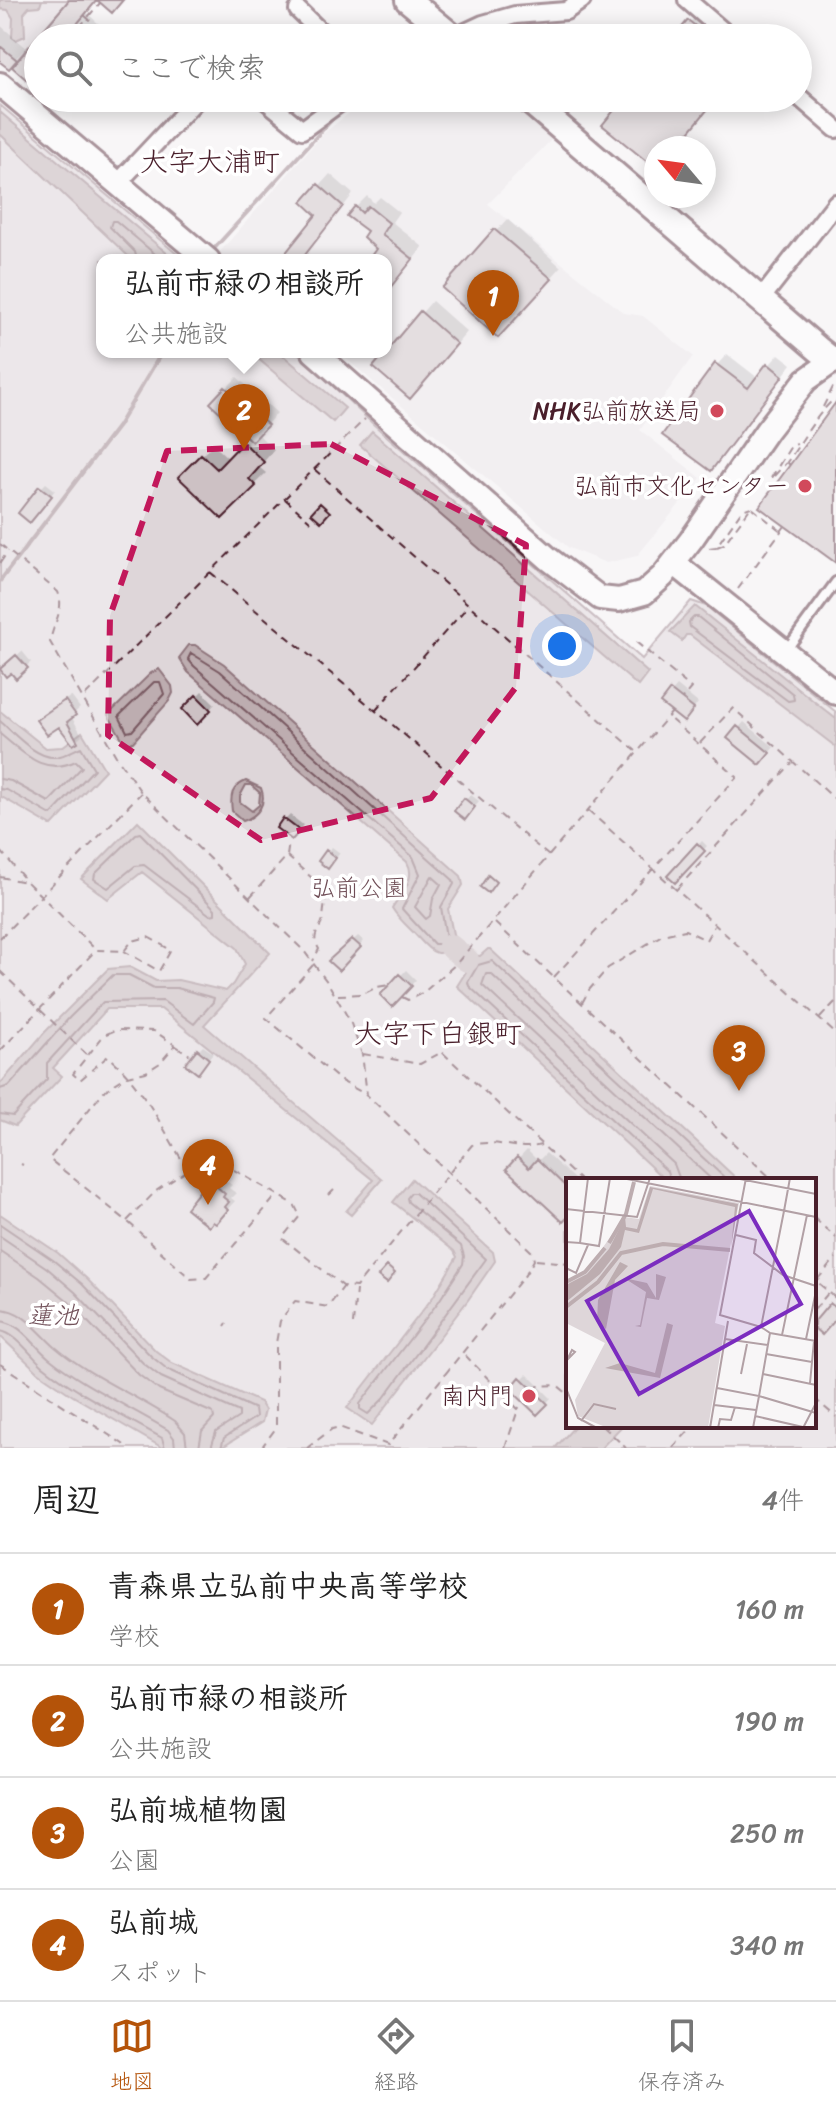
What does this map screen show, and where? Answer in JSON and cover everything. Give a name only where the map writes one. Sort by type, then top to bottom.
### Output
[{"type":"main road","points":[[408,0],[436,24]]},
{"type":"main road","points":[[542,112],[834,360]]},
{"type":"street","points":[[483,24],[515,15],[566,11],[582,0]]},
{"type":"street","points":[[687,0],[715,24]]},
{"type":"street","points":[[298,10],[312,24]]},
{"type":"street","points":[[0,84],[24,104]]},
{"type":"street","points":[[812,108],[836,129]]},
{"type":"street","points":[[33,112],[200,254]]},
{"type":"street","points":[[118,183],[185,112]]},
{"type":"street","points":[[280,112],[302,130],[327,112]]},
{"type":"street","points":[[761,299],[836,203]]},
{"type":"street","points":[[321,358],[549,559],[600,598],[619,600],[644,593],[674,563],[776,417],[806,380],[834,360]]},
{"type":"street","points":[[674,563],[836,693]]},
{"type":"lane","points":[[785,653],[836,582]]},
{"type":"path","points":[[80,24],[100,3]]},
{"type":"path","points":[[86,16],[95,24]]},
{"type":"path","points":[[798,444],[791,446],[771,478],[789,464],[833,387],[836,392],[832,401],[822,410]]},
{"type":"path","points":[[832,401],[836,404]]},
{"type":"path","points":[[84,697],[377,407]]},
{"type":"path","points":[[314,469],[637,752]]},
{"type":"path","points":[[285,499],[311,522]]},
{"type":"path","points":[[716,547],[742,510],[751,507]]},
{"type":"path","points":[[703,548],[724,544],[751,507]]},
{"type":"path","points":[[751,507],[781,531]]},
{"type":"path","points":[[731,526],[735,529]]},
{"type":"path","points":[[732,597],[785,526]]},
{"type":"path","points":[[0,544],[58,592],[61,612],[50,642],[116,756],[141,792],[313,963],[336,996],[350,1021],[362,1054],[367,1095]]},
{"type":"path","points":[[0,563],[8,550]]},
{"type":"path","points":[[210,572],[549,856]]},
{"type":"path","points":[[375,711],[469,605]]},
{"type":"path","points":[[636,642],[691,688],[682,699]]},
{"type":"path","points":[[699,744],[733,708],[836,800]]},
{"type":"path","points":[[402,997],[408,1000],[424,992],[456,964],[672,712]]},
{"type":"path","points":[[553,977],[737,777],[668,717]]},
{"type":"path","points":[[677,889],[793,762]]},
{"type":"path","points":[[0,938],[141,792]]},
{"type":"path","points":[[588,810],[836,1034]]},
{"type":"path","points":[[249,898],[287,856],[289,842]]},
{"type":"path","points":[[0,850],[27,882],[96,950],[124,951],[159,971],[171,950],[148,937],[132,941],[124,951]]},
{"type":"path","points":[[287,856],[329,893],[323,907],[323,922],[315,933],[319,949],[313,963],[266,1018],[341,1081],[367,1095],[532,1252],[534,1260]]},
{"type":"path","points":[[0,877],[27,882]]},
{"type":"path","points":[[493,922],[771,1178]]},
{"type":"path","points":[[582,1004],[589,990],[608,968],[662,935],[685,930],[706,940],[715,925]]},
{"type":"path","points":[[0,1051],[96,950]]},
{"type":"path","points":[[0,971],[87,1055]]},
{"type":"path","points":[[336,996],[363,994],[389,985]]},
{"type":"path","points":[[820,1019],[836,1001]]},
{"type":"path","points":[[188,1170],[144,1093],[108,1056],[80,1080],[73,1074],[104,1035],[116,1030],[154,1031],[190,1055]]},
{"type":"path","points":[[175,1045],[160,1063],[146,1072],[127,1076],[104,1091],[49,1159],[127,1221],[191,1279],[206,1278],[277,1195]]},
{"type":"path","points":[[362,1054],[420,1064],[442,1052],[578,1178]]},
{"type":"path","points":[[353,1324],[356,1287],[472,1145],[488,1140],[526,1149],[541,1145]]},
{"type":"path","points":[[127,1221],[156,1191],[188,1170],[234,1170],[294,1204],[300,1216],[282,1238],[344,1286],[356,1287]]},
{"type":"path","points":[[329,1195],[334,1190]]},
{"type":"path","points":[[816,1220],[836,1238]]},
{"type":"path","points":[[836,1258],[816,1281],[836,1299]]},
{"type":"path","points":[[534,1260],[566,1263]]},
{"type":"path","points":[[307,1448],[339,1427],[388,1445],[464,1354],[534,1260]]},
{"type":"path","points":[[261,1448],[276,1428],[276,1343],[280,1321],[295,1301],[328,1307],[344,1286]]},
{"type":"path","points":[[816,1308],[829,1292]]},
{"type":"path","points":[[464,1354],[518,1409]]},
{"type":"path","points":[[0,1364],[129,1448]]},
{"type":"path","points":[[534,1391],[538,1386],[557,1385],[566,1392]]},
{"type":"path","points":[[816,1400],[836,1417]]},
{"type":"path","points":[[505,1448],[523,1402]]},
{"type":"path","points":[[605,1428],[626,1448]]},
{"type":"path","points":[[673,1448],[691,1428]]},
{"type":"highlighted area","points":[[331,444],[526,545],[516,687],[431,798],[261,840],[108,735],[110,616],[167,451]]},
{"type":"shaded area","points":[[350,112],[523,112],[554,137],[488,204],[624,313],[643,316],[693,356],[640,430],[701,478],[637,556],[606,563],[569,548],[345,358],[392,358],[392,254],[219,253],[323,134]]},
{"type":"green space","points":[[0,0],[69,0],[48,24],[24,24],[24,52],[17,60],[0,46]]},
{"type":"green space","name":"弘前公園","points":[[0,105],[177,254],[96,254],[96,358],[303,358],[373,424],[642,659],[691,601],[706,606],[836,712],[836,1448],[0,1448]]},
{"type":"water","points":[[0,0],[42,0],[40,6],[29,7],[24,13],[24,36],[16,40],[12,37],[13,18],[8,10],[0,9]]},
{"type":"water","points":[[0,112],[168,254],[126,254],[0,134]]},
{"type":"water","points":[[257,358],[286,358],[345,408],[333,422]]},
{"type":"water","points":[[372,431],[648,673],[638,686],[360,445]]},
{"type":"water","points":[[695,606],[836,719],[836,747],[690,635],[682,641],[670,632]]},
{"type":"water","points":[[189,645],[195,645],[224,664],[461,876],[463,885],[448,909],[454,939],[444,952],[434,952],[429,948],[392,908],[409,880],[407,862],[188,672],[179,658]]},
{"type":"water","points":[[159,669],[172,686],[173,693],[133,742],[126,745],[108,715]]},
{"type":"water","points":[[0,711],[46,748],[62,747],[82,732],[105,770],[52,826],[0,796]]},
{"type":"water","points":[[246,781],[261,788],[263,799],[260,809],[243,821],[231,806],[237,786]],"holes":[[[246,785],[251,785],[260,793],[259,805],[252,811],[240,802]]]},
{"type":"water","points":[[138,821],[270,953],[204,1025],[382,1179],[351,1215],[346,1211],[373,1180],[161,1009],[107,1009],[53,1068],[62,1076],[15,1126],[0,1120],[0,1084],[44,1033],[108,969],[130,967],[156,981],[178,980],[226,991],[245,964],[237,948],[142,872],[108,899],[81,879]]},
{"type":"water","points":[[490,949],[736,1178],[663,1178],[457,986],[469,967],[465,963],[472,955],[480,956]]},
{"type":"water","points":[[412,1179],[493,1252],[495,1261],[372,1425],[347,1408],[433,1297],[457,1257],[454,1251],[393,1202]]},
{"type":"water","name":"蓮池","points":[[0,1214],[58,1253],[156,1351],[172,1363],[260,1402],[265,1410],[262,1422],[221,1448],[163,1448],[38,1372],[0,1336]]},
{"type":"water","points":[[573,1428],[620,1428],[601,1448],[555,1448]]},
{"type":"building","points":[[69,0],[97,0],[77,24],[49,24]]},
{"type":"building","points":[[97,0],[123,0],[112,13]]},
{"type":"building","points":[[0,46],[17,60],[9,69],[0,62]]},
{"type":"building","points":[[24,53],[24,78],[12,67]]},
{"type":"building","points":[[613,112],[706,112],[686,136],[644,136],[644,159],[602,125]]},
{"type":"building","points":[[318,184],[343,206],[306,254],[285,254],[316,215],[302,202]]},
{"type":"building","points":[[355,206],[362,213],[368,206],[389,223],[382,234],[413,259],[392,285],[392,254],[372,254],[376,249],[363,237],[367,231],[347,216]]},
{"type":"building","points":[[494,229],[552,279],[498,338],[442,288]]},
{"type":"building","points":[[420,311],[457,344],[410,399],[373,367],[381,358],[392,358],[392,344]]},
{"type":"building","name":"NHK弘前放送局","points":[[715,363],[748,388],[767,363],[783,376],[711,471],[662,435]]},
{"type":"building","points":[[225,387],[268,425],[252,442],[210,403]]},
{"type":"building","name":"弘前市文化センター","points":[[836,402],[836,563],[759,507]]},
{"type":"building","points":[[243,442],[264,462],[249,479],[256,486],[222,519],[178,477],[201,454],[217,469]]},
{"type":"building","points":[[39,486],[52,496],[30,523],[18,513]]},
{"type":"building","points":[[320,503],[330,512],[321,522],[311,513]]},
{"type":"building","points":[[16,655],[28,668],[16,679],[11,673],[6,677],[0,669]]},
{"type":"building","points":[[670,690],[694,709],[684,722],[660,703]]},
{"type":"building","points":[[196,695],[211,710],[197,725],[182,709]]},
{"type":"building","points":[[65,700],[76,715],[67,722],[78,742],[73,745],[59,727],[47,735],[36,720]]},
{"type":"building","points":[[737,726],[770,753],[760,765],[727,738]]},
{"type":"building","points":[[464,798],[475,807],[465,820],[454,811]]},
{"type":"building","points":[[283,818],[300,831],[292,840],[276,828]]},
{"type":"building","points":[[697,843],[705,851],[675,883],[667,876]]},
{"type":"building","points":[[326,850],[336,858],[328,869],[318,861]]},
{"type":"building","points":[[488,875],[496,882],[488,893],[480,887]]},
{"type":"building","points":[[352,939],[361,947],[339,971],[328,961]]},
{"type":"building","points":[[399,974],[412,986],[392,1007],[380,995]]},
{"type":"building","points":[[197,1049],[209,1059],[198,1074],[185,1064]]},
{"type":"building","points":[[517,1157],[529,1168],[537,1159],[566,1187],[566,1219],[563,1222],[506,1169]]},
{"type":"building","points":[[206,1183],[212,1188],[215,1185],[229,1202],[225,1207],[228,1210],[216,1224],[213,1222],[209,1227],[186,1208]]},
{"type":"building","points":[[387,1266],[395,1273],[387,1283],[378,1276]]},
{"type":"building","points":[[830,1303],[836,1308],[836,1319],[822,1335],[816,1330],[816,1320]]},
{"type":"building","name":"南内門","points":[[520,1377],[548,1404],[537,1415],[510,1389]]},
{"type":"waterway","points":[[520,24],[532,21]]},
{"type":"waterway","points":[[211,252],[337,114]]},
{"type":"waterway","points":[[0,581],[118,426],[158,358]]},
{"type":"waterway","points":[[450,946],[467,960]]},
{"type":"place","name":"青森県立弘前中央高等学校","points":[[493,336]]},
{"type":"place","name":"NHK弘前放送局","points":[[717,411]]},
{"type":"place","name":"弘前市緑の相談所","points":[[244,450]]},
{"type":"place","name":"弘前市文化センター","points":[[805,486]]},
{"type":"place","name":"弘前城植物園","points":[[739,1091]]},
{"type":"place","name":"弘前城","points":[[208,1205]]},
{"type":"place","name":"南内門","points":[[529,1396]]},
{"type":"district","name":"大字大浦町","points":[[210,161]]},
{"type":"district","name":"大字下白銀町","points":[[438,1033]]}]
